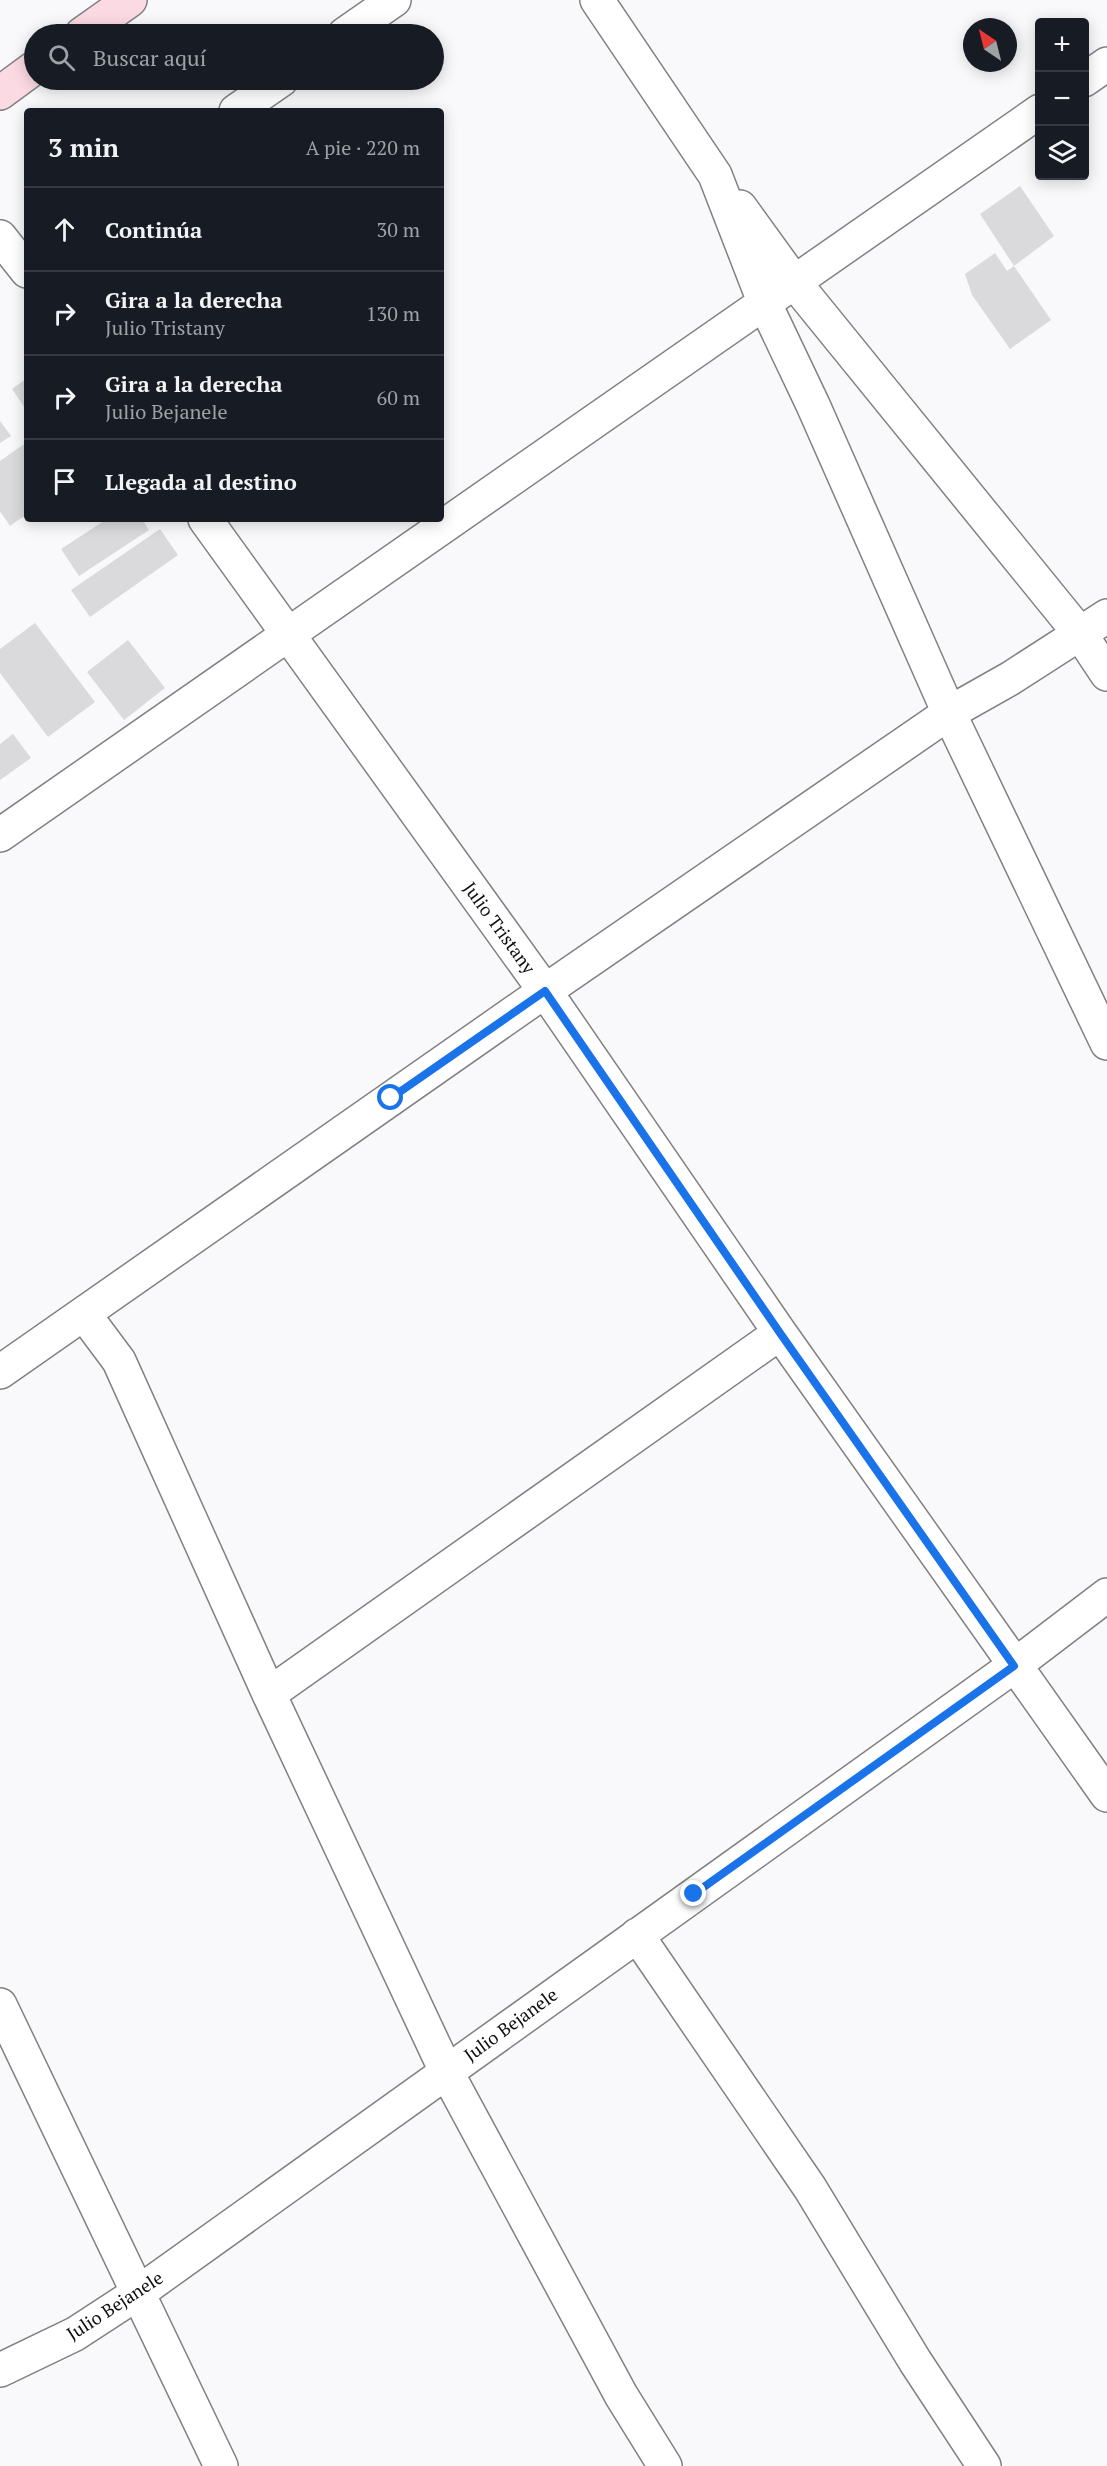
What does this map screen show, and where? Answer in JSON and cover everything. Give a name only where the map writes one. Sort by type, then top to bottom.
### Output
[{"type":"main road","points":[[96,24],[130,0]]},
{"type":"main road","points":[[0,93],[24,75]]},
{"type":"street","points":[[359,24],[394,0]]},
{"type":"street","points":[[597,0],[715,174],[795,283],[1081,635],[1107,674]]},
{"type":"street","points":[[1089,77],[1107,64]]},
{"type":"street","points":[[240,108],[266,90]]},
{"type":"street","points":[[0,835],[286,633],[765,304],[1035,115]]},
{"type":"street","points":[[715,174],[765,304],[818,415],[949,713],[1107,1043]]},
{"type":"street","points":[[0,237],[19,266]]},
{"type":"street","name":"Julio Tristany","points":[[207,522],[545,991],[780,1333],[1107,1795]]},
{"type":"street","points":[[0,1372],[545,991],[949,713],[1081,635],[1107,616]]},
{"type":"street","points":[[84,1314],[119,1361],[269,1695],[446,2072],[621,2395],[665,2466]]},
{"type":"street","points":[[269,1695],[780,1333]]},
{"type":"street","name":"Julio Bejanele","points":[[0,2370],[75,2334],[138,2293],[1014,1666],[1107,1595]]},
{"type":"street","points":[[637,1935],[810,2188],[915,2361],[984,2466]]},
{"type":"street","points":[[0,2005],[221,2466]]},
{"type":"building","points":[[1020,186],[1054,236],[1014,266],[980,214]]},
{"type":"building","points":[[995,253],[1007,271],[1014,266],[1051,320],[1010,349],[972,295],[965,274]]},
{"type":"building","points":[[24,380],[24,407],[12,389]]},
{"type":"building","points":[[0,421],[11,436],[0,443]]},
{"type":"building","points":[[24,444],[24,516],[10,526],[0,511],[0,461]]},
{"type":"building","points":[[102,522],[144,522],[149,530],[79,576],[61,549]]},
{"type":"building","points":[[160,529],[178,555],[90,617],[71,590]]},
{"type":"building","points":[[35,623],[95,702],[48,737],[0,673],[0,649]]},
{"type":"building","points":[[128,640],[165,688],[124,720],[87,672]]},
{"type":"building","points":[[13,734],[31,758],[0,780],[0,744]]},
{"type":"route","points":[[391,1098],[545,991],[780,1333],[1014,1666],[694,1894]]}]
